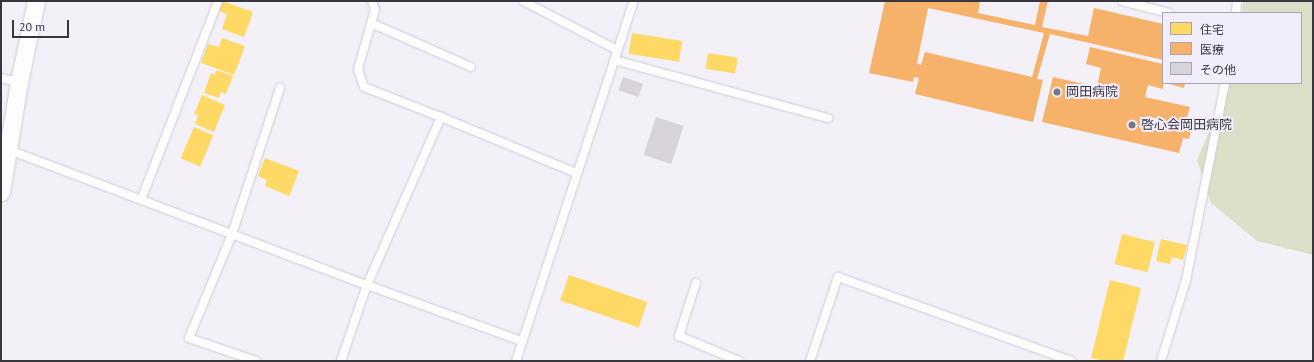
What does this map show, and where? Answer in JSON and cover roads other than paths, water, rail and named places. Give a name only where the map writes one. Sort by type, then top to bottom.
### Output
[{"type":"street","points":[[1,192],[19,82],[36,1]]},
{"type":"lane","points":[[141,200],[218,1]]},
{"type":"lane","points":[[372,1],[375,10],[358,69],[364,87],[576,173]]},
{"type":"lane","points":[[523,1],[617,50]]},
{"type":"lane","points":[[516,361],[576,173],[634,1]]},
{"type":"lane","points":[[1122,1],[1164,12]]},
{"type":"lane","points":[[1236,12],[1237,1]]},
{"type":"lane","points":[[371,23],[471,67]]},
{"type":"lane","points":[[614,60],[828,118]]},
{"type":"lane","points":[[1,78],[19,82]]},
{"type":"lane","points":[[1161,361],[1186,280],[1225,84]]},
{"type":"lane","points":[[256,361],[189,338],[232,234],[280,88]]},
{"type":"lane","points":[[341,361],[367,284],[441,117]]},
{"type":"lane","points":[[9,150],[232,234],[522,340]]},
{"type":"lane","points":[[810,361],[838,277],[1071,361]]},
{"type":"lane","points":[[696,283],[679,336],[738,361]]},
{"type":"place","name":"岡田病院","points":[[1057,92]]},
{"type":"place","name":"啓心会岡田病院","points":[[1132,125]]}]
